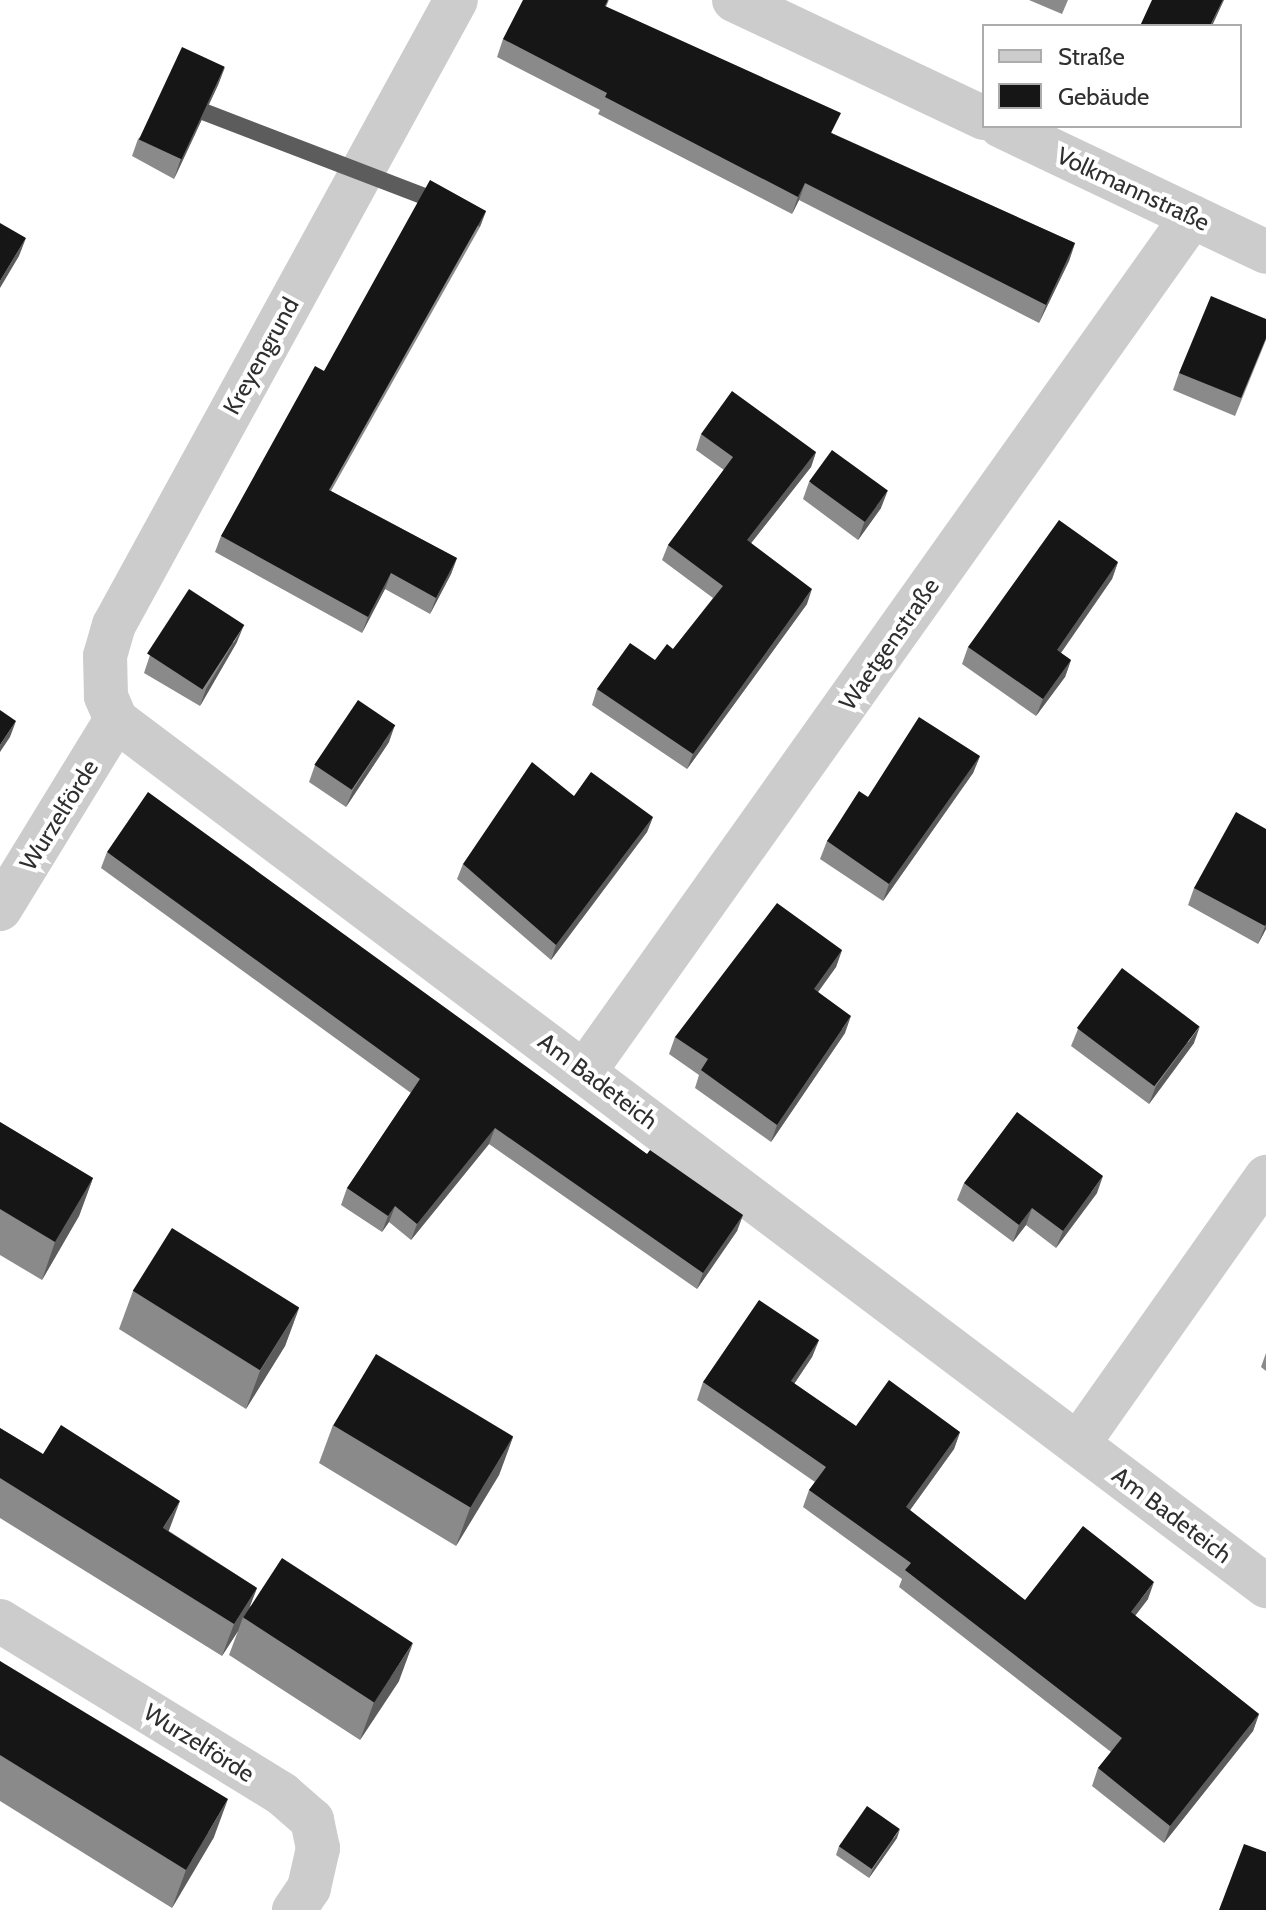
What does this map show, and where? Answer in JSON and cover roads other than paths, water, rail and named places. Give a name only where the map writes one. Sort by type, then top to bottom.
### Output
[{"type":"street","name":"Kreyengrund","points":[[116,720],[106,696],[105,656],[114,625],[456,0]]},
{"type":"street","points":[[734,0],[982,117]]},
{"type":"street","name":"Volkmannstraße","points":[[1005,128],[1266,252]]},
{"type":"street","name":"Waetgenstraße","points":[[585,1071],[1192,217]]},
{"type":"street","name":"Wurzelförde","points":[[0,909],[116,720]]},
{"type":"street","name":"Am Badeteich","points":[[116,720],[1266,1586]]},
{"type":"street","points":[[1078,1444],[1266,1177]]},
{"type":"street","name":"Wurzelförde","points":[[0,1621],[282,1794],[312,1820],[318,1848],[309,1888],[294,1910]]}]
